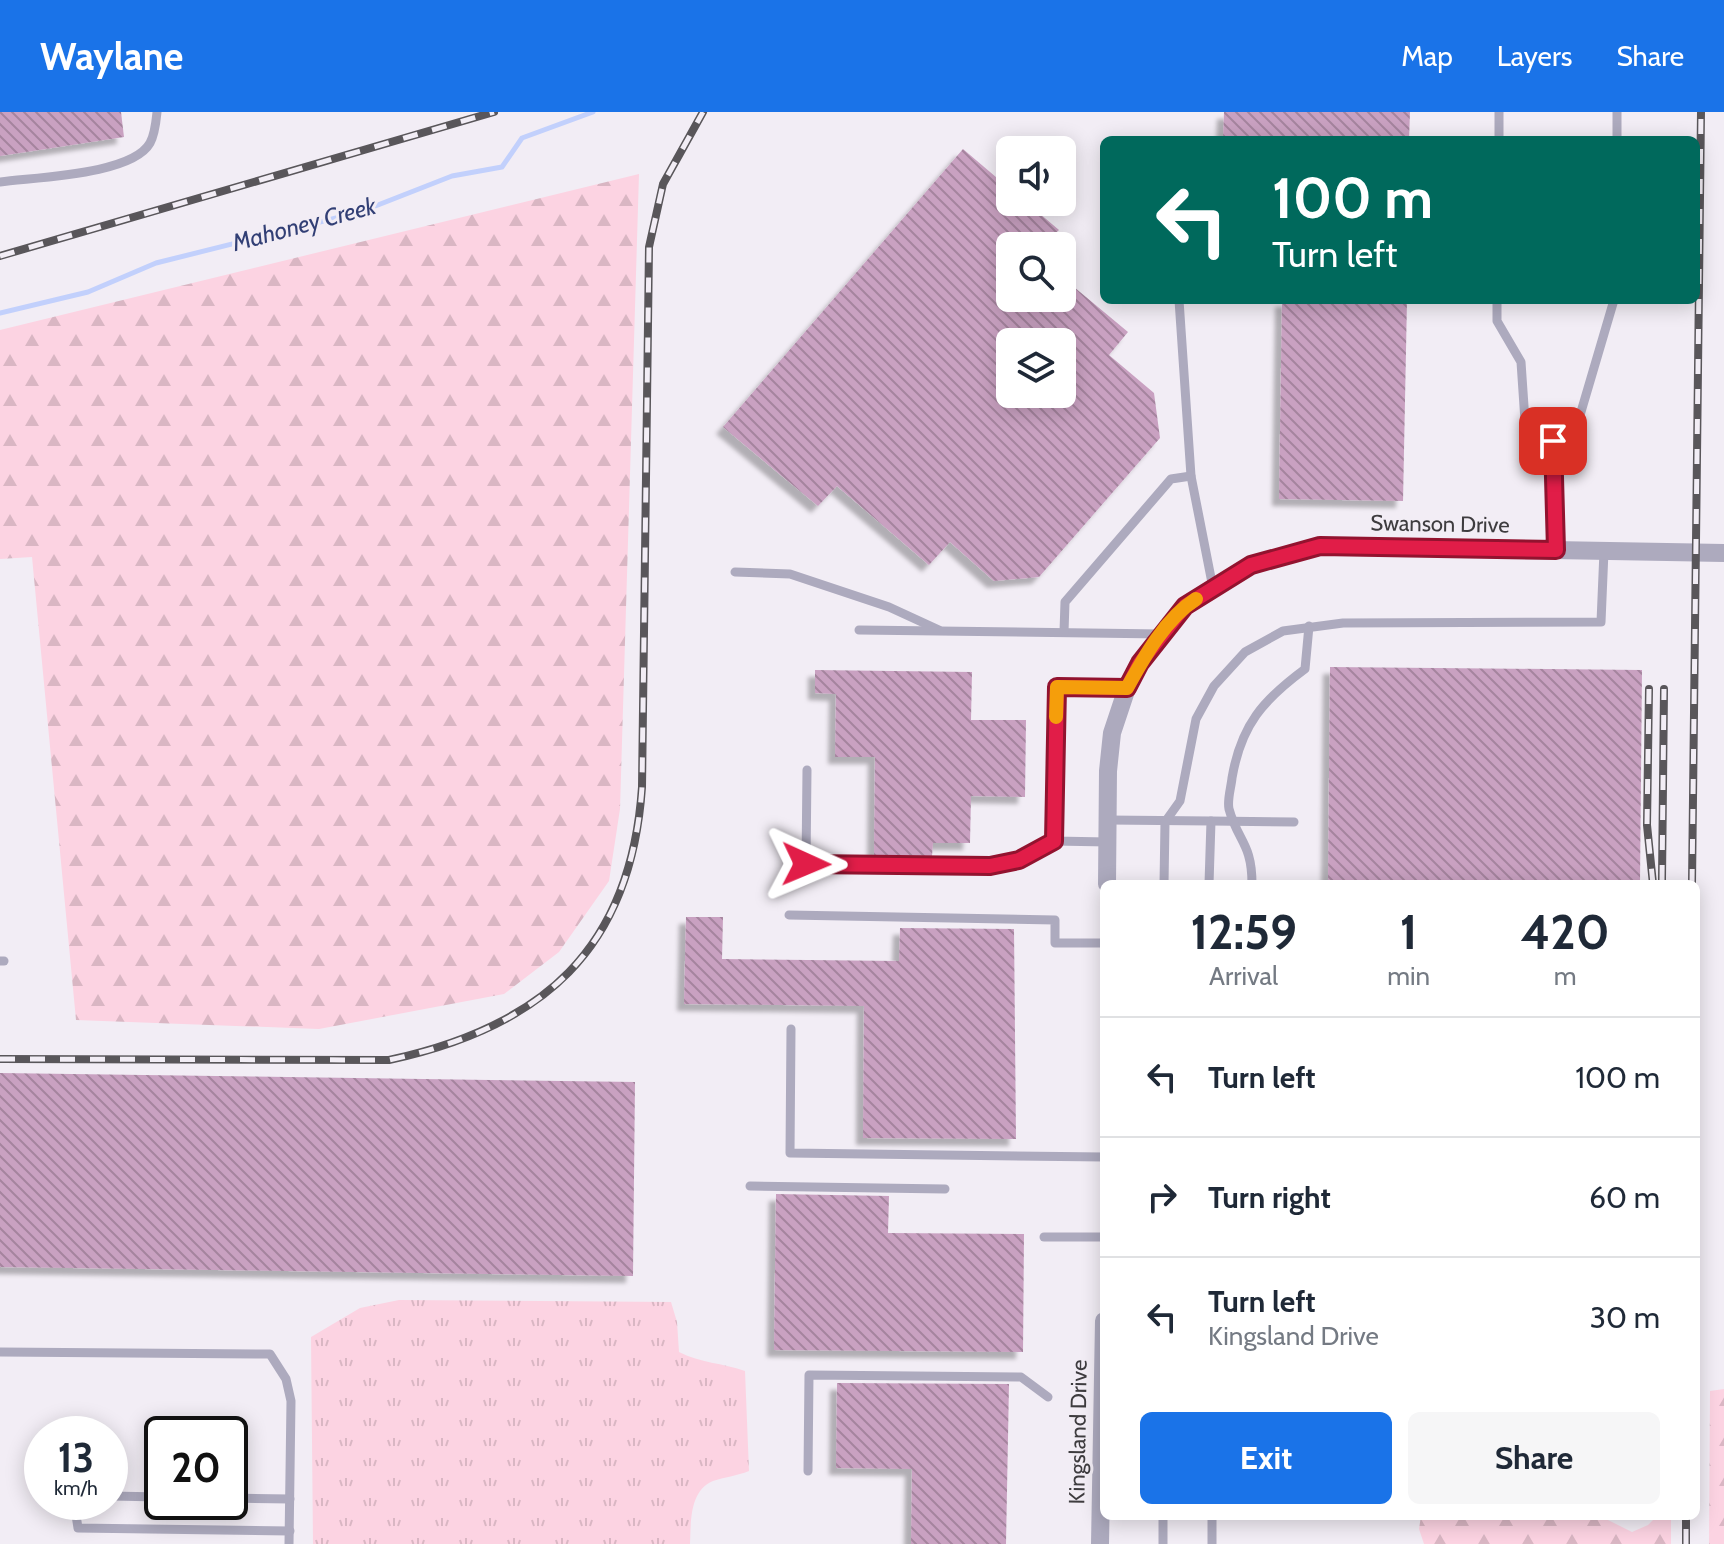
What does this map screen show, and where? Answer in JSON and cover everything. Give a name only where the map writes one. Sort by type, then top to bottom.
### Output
[{"type":"street","name":"Swanson Drive","points":[[1213,588],[1251,565],[1320,546],[1724,553]]},
{"type":"street","points":[[1107,880],[1112,733],[1127,688],[1162,634],[1185,606],[1213,588]]},
{"type":"street","name":"Kingsland Drive","points":[[1100,1544],[1101,1520]]},
{"type":"lane","points":[[0,182],[100,168],[130,160],[149,145],[157,112]]},
{"type":"lane","points":[[1499,112],[1499,136]]},
{"type":"lane","points":[[1617,112],[1617,136]]},
{"type":"lane","points":[[1179,304],[1191,476],[1213,588]]},
{"type":"lane","points":[[1497,304],[1497,321],[1521,362],[1525,421],[1553,441]]},
{"type":"lane","points":[[1553,441],[1578,422],[1613,304]]},
{"type":"lane","points":[[1553,441],[1556,550]]},
{"type":"lane","points":[[1064,632],[1065,602],[1171,479],[1191,476]]},
{"type":"lane","points":[[1164,880],[1165,822],[1180,801],[1196,719],[1214,686],[1245,652],[1283,631],[1309,626],[1601,622],[1604,551]]},
{"type":"lane","points":[[735,572],[790,574],[889,607],[942,631]]},
{"type":"lane","points":[[1252,880],[1252,856],[1228,805],[1236,756],[1250,721],[1271,694],[1305,669],[1309,626]]},
{"type":"lane","points":[[859,630],[1162,634]]},
{"type":"lane","points":[[1054,841],[1057,687],[1127,688]]},
{"type":"lane","points":[[807,770],[806,864],[990,866],[1019,860],[1054,841],[1108,842]]},
{"type":"lane","points":[[1108,820],[1294,822]]},
{"type":"lane","points":[[1209,880],[1211,821]]},
{"type":"lane","points":[[789,915],[1055,920],[1055,943],[1100,943]]},
{"type":"lane","points":[[791,1029],[790,1153],[1100,1157]]},
{"type":"lane","points":[[750,1186],[945,1189]]},
{"type":"lane","points":[[1044,1237],[1100,1237]]},
{"type":"lane","points":[[0,1352],[270,1354],[286,1379],[291,1401],[289,1544]]},
{"type":"lane","points":[[808,1471],[809,1375],[1021,1377],[1048,1397]]},
{"type":"lane","points":[[248,1498],[290,1499]]},
{"type":"lane","points":[[77,1520],[78,1528],[290,1531]]},
{"type":"lane","points":[[1163,1520],[1163,1544]]},
{"type":"lane","points":[[1212,1520],[1212,1544]]},
{"type":"green space","points":[[639,174],[620,809],[609,881],[559,952],[504,994],[319,1029],[76,1020],[32,557],[0,559],[0,330]]},
{"type":"green space","points":[[399,1300],[671,1302],[677,1322],[679,1352],[745,1371],[749,1471],[713,1481],[699,1492],[693,1508],[690,1544],[313,1544],[311,1337],[360,1308]]},
{"type":"green space","points":[[1724,1389],[1724,1544],[1709,1544],[1710,1391]]},
{"type":"green space","points":[[1420,1520],[1608,1520],[1632,1532],[1653,1520],[1671,1520],[1671,1544],[1424,1544],[1419,1529]]},
{"type":"building","points":[[0,112],[121,112],[124,137],[0,156]]},
{"type":"building","points":[[1224,112],[1410,112],[1409,136],[1223,136]]},
{"type":"building","points":[[963,149],[996,177],[996,216],[1042,216],[1059,230],[996,232],[996,312],[1076,312],[1076,289],[1128,332],[1109,355],[1154,393],[1160,438],[1039,577],[994,581],[950,542],[929,565],[837,486],[818,506],[723,427]]},
{"type":"building","points":[[1282,304],[1407,304],[1403,501],[1279,499]]},
{"type":"building","points":[[1330,667],[1642,670],[1640,880],[1328,880]]},
{"type":"building","points":[[815,670],[972,672],[971,720],[1026,720],[1025,797],[971,796],[970,843],[933,843],[932,856],[874,855],[875,757],[835,757],[836,694],[815,693]]},
{"type":"building","points":[[686,917],[723,917],[722,959],[899,961],[900,928],[1014,929],[1016,1139],[863,1138],[864,1006],[684,1004]]},
{"type":"building","points":[[0,1073],[635,1082],[633,1276],[0,1267]]},
{"type":"building","points":[[776,1194],[889,1196],[888,1233],[1024,1234],[1023,1352],[774,1350]]},
{"type":"building","points":[[837,1383],[1009,1384],[1006,1544],[911,1544],[912,1469],[836,1468]]},
{"type":"waterway","name":"Mahoney Creek","points":[[0,313],[88,292],[156,263],[360,212],[452,176],[502,167],[522,138],[593,112]]},
{"type":"railway","points":[[0,256],[494,112]]},
{"type":"railway","points":[[0,1059],[389,1060],[443,1045],[492,1026],[533,1002],[569,972],[597,936],[619,894],[634,844],[642,787],[649,247],[663,184],[703,112]]},
{"type":"railway","points":[[1700,198],[1701,112]]},
{"type":"railway","points":[[1692,880],[1699,304]]},
{"type":"railway","points":[[1649,689],[1647,825],[1653,880]]},
{"type":"railway","points":[[1662,880],[1664,689]]},
{"type":"railway","points":[[1686,1520],[1686,1544]]},
{"type":"slow traffic","points":[[1056,717],[1057,687],[1127,688],[1140,663],[1162,634],[1185,606],[1196,599]]},
{"type":"route","points":[[806,864],[990,866],[1019,860],[1054,841],[1057,687],[1127,688],[1140,663],[1185,606],[1251,565],[1320,546],[1556,550],[1553,441]]}]
